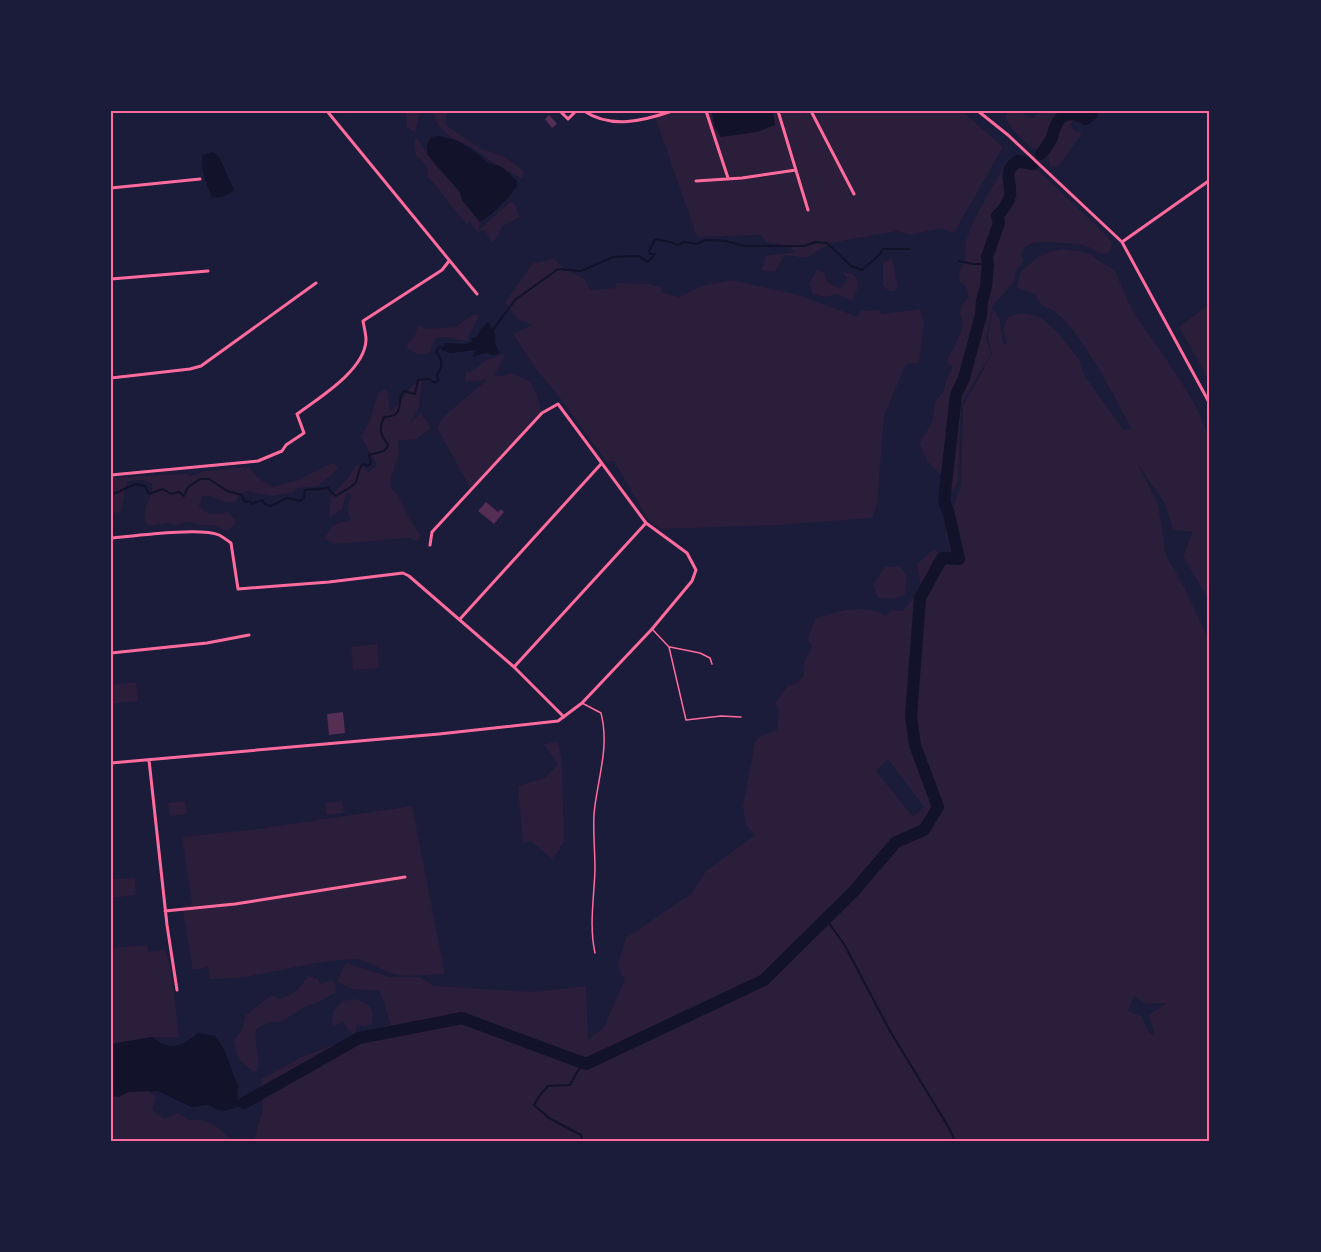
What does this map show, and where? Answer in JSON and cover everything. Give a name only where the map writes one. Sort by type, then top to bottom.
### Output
[{"type":"street","points":[[327,111],[477,294]]},
{"type":"street","points":[[560,111],[568,118],[576,111]]},
{"type":"street","points":[[584,111],[598,118],[627,123],[672,111]]},
{"type":"street","points":[[706,111],[728,178]]},
{"type":"street","points":[[778,111],[808,210]]},
{"type":"street","points":[[810,111],[854,194]]},
{"type":"street","points":[[978,111],[1008,135],[1122,242],[1210,404]]},
{"type":"street","points":[[696,181],[796,170]]},
{"type":"street","points":[[111,188],[200,179]]},
{"type":"street","points":[[1122,242],[1210,180]]},
{"type":"street","points":[[111,475],[258,461],[282,451],[286,444],[303,433],[297,414],[336,386],[352,369],[364,351],[366,339],[363,321],[442,270],[449,261]]},
{"type":"street","points":[[111,279],[208,271]]},
{"type":"street","points":[[111,378],[201,366],[316,283]]},
{"type":"street","points":[[111,763],[552,722],[564,717],[582,703],[652,629],[692,581],[696,570],[687,553],[646,523],[558,404],[542,413],[432,532],[430,545]]},
{"type":"street","points":[[460,619],[601,464]]},
{"type":"street","points":[[514,668],[646,523]]},
{"type":"street","points":[[111,538],[206,532],[219,535],[231,543],[238,589],[329,582],[403,573],[460,619],[564,717]]},
{"type":"street","points":[[111,653],[198,644],[249,635]]},
{"type":"street","points":[[148,760],[165,911],[177,990]]},
{"type":"street","points":[[165,911],[235,903],[405,877]]},
{"type":"lane","points":[[652,629],[669,647],[686,720],[722,716],[741,717]]},
{"type":"lane","points":[[669,647],[700,653],[710,658],[712,664]]},
{"type":"lane","points":[[582,703],[601,713],[604,726],[604,761],[594,814],[595,868],[591,935],[595,953]]},
{"type":"shaded area","points":[[406,111],[420,111],[415,133],[407,127]]},
{"type":"shaded area","points":[[433,111],[446,111],[446,125],[481,149],[505,157],[524,171],[522,179],[472,147],[450,137],[438,125]]},
{"type":"shaded area","points":[[653,111],[962,111],[1003,147],[954,233],[941,228],[910,235],[897,231],[830,243],[807,258],[785,255],[775,272],[761,270],[766,256],[795,252],[789,246],[766,242],[761,235],[697,237]]},
{"type":"shaded area","points":[[712,111],[773,111],[775,125],[757,132],[721,137],[714,126]]},
{"type":"shaded area","points":[[1008,111],[1022,111],[1025,116],[1033,118],[1039,111],[1095,111],[1070,124],[1075,131],[1082,133],[1058,167],[1050,166],[1047,150],[1031,147],[1016,133],[1005,117]]},
{"type":"shaded area","points":[[439,136],[458,141],[488,163],[502,167],[517,181],[517,187],[509,197],[480,222],[462,200],[460,192],[427,154],[427,144],[431,137]]},
{"type":"shaded area","points":[[416,137],[435,165],[460,192],[462,200],[480,222],[478,231],[510,202],[515,204],[520,217],[502,226],[492,243],[485,230],[478,232],[470,221],[467,224],[427,176],[428,169],[416,156],[414,143]]},
{"type":"shaded area","points":[[213,152],[219,157],[234,190],[218,197],[212,197],[202,165],[203,155]]},
{"type":"shaded area","points":[[1005,163],[1017,168],[1034,169],[1040,172],[1106,235],[1112,242],[1112,247],[1103,254],[1076,244],[1043,242],[1029,244],[1024,249],[1021,255],[1024,261],[1016,270],[1014,282],[993,305],[986,339],[991,354],[961,404],[958,481],[953,492],[947,493],[942,476],[928,462],[920,445],[931,425],[936,401],[944,390],[953,367],[947,363],[948,357],[963,325],[961,307],[969,296],[959,276],[965,260],[965,246],[969,231]]},
{"type":"shaded area","points":[[1062,249],[1089,253],[1114,269],[1136,316],[1196,408],[1210,441],[1210,602],[1183,556],[1193,532],[1173,530],[1165,504],[1137,463],[1158,504],[1166,555],[1210,642],[1210,1141],[232,1141],[254,1139],[263,1109],[261,1079],[304,1056],[391,1024],[380,991],[353,989],[337,982],[346,963],[389,977],[420,977],[434,986],[534,992],[586,986],[588,1040],[604,1027],[625,979],[618,964],[626,938],[691,894],[706,871],[755,835],[746,825],[743,806],[755,741],[777,730],[779,711],[775,703],[788,685],[794,685],[804,676],[804,664],[812,646],[807,640],[815,619],[832,613],[860,609],[886,616],[890,610],[903,611],[921,588],[917,564],[933,550],[951,555],[945,533],[961,484],[963,406],[992,354],[988,338],[993,308],[1000,320],[1003,345],[1007,343],[1003,329],[1008,317],[1021,313],[1041,317],[1060,335],[1079,360],[1085,377],[1124,430],[1132,430],[1117,400],[1080,340],[1054,311],[1042,306],[1035,294],[1017,288],[1020,273],[1030,263],[1043,254]],"holes":[[[888,759],[924,807],[913,817],[876,771]],[[1134,996],[1146,1004],[1166,1003],[1149,1015],[1155,1036],[1150,1034],[1141,1016],[1128,1011]]]},
{"type":"shaded area","points":[[892,258],[898,287],[894,291],[889,291],[883,286],[883,263]]},
{"type":"shaded area","points":[[554,259],[566,270],[585,279],[590,290],[616,288],[616,283],[648,284],[662,287],[661,292],[678,297],[702,286],[731,280],[798,295],[858,317],[860,311],[879,310],[882,314],[920,309],[924,323],[919,363],[906,364],[884,416],[877,505],[872,518],[779,525],[660,529],[649,521],[614,461],[607,462],[535,368],[513,334],[534,325],[518,320],[505,302],[533,263]]},
{"type":"shaded area","points":[[817,270],[824,273],[828,283],[841,289],[847,278],[843,272],[853,274],[858,280],[852,301],[836,294],[826,297],[813,294],[809,284]]},
{"type":"shaded area","points":[[1210,304],[1210,382],[1179,327]]},
{"type":"shaded area","points":[[472,315],[479,315],[467,341],[449,337],[436,338],[430,352],[418,355],[406,347],[415,335],[418,325],[427,329],[456,327]]},
{"type":"shaded area","points":[[488,322],[495,334],[495,343],[500,353],[493,355],[485,353],[472,357],[476,350],[451,353],[441,350],[446,343],[465,344],[472,341],[471,338],[477,337]]},
{"type":"shaded area","points":[[506,353],[494,376],[511,373],[530,381],[542,414],[471,489],[437,428],[443,417],[487,380],[466,381],[465,372]]},
{"type":"shaded area","points":[[422,379],[419,407],[410,423],[421,413],[431,428],[417,439],[398,441],[399,454],[390,486],[399,497],[420,535],[419,541],[408,538],[335,544],[324,539],[333,525],[351,520],[347,509],[351,495],[347,493],[342,509],[330,517],[330,497],[348,478],[355,466],[363,464],[368,473],[377,465],[361,437],[370,420],[378,393],[387,388],[390,411],[400,403],[412,386]]},
{"type":"shaded area","points":[[330,464],[335,464],[338,469],[318,486],[297,488],[294,492],[273,496],[246,491],[231,503],[202,496],[199,505],[202,509],[212,514],[228,512],[235,519],[235,524],[227,531],[213,525],[186,522],[176,525],[166,523],[150,526],[144,517],[152,484],[143,480],[127,482],[122,509],[119,513],[111,512],[111,478],[187,474],[193,476],[203,471],[249,467],[256,476],[272,487],[298,480]]},
{"type":"shaded area","points":[[900,566],[907,575],[905,595],[893,599],[878,598],[873,585],[885,567]]},
{"type":"shaded area","points":[[377,644],[379,668],[353,670],[351,647]]},
{"type":"shaded area","points":[[136,682],[138,701],[111,704],[111,685]]},
{"type":"shaded area","points":[[558,742],[562,763],[564,842],[552,859],[531,841],[523,843],[518,786],[545,778],[558,764],[544,744]]},
{"type":"shaded area","points":[[185,801],[187,814],[170,816],[168,803]]},
{"type":"shaded area","points":[[342,801],[344,813],[326,815],[325,803]]},
{"type":"shaded area","points":[[412,806],[445,974],[400,975],[356,959],[337,960],[228,978],[210,979],[208,967],[193,970],[182,906],[192,904],[182,837],[258,829]]},
{"type":"shaded area","points":[[135,878],[136,895],[111,898],[111,879]]},
{"type":"shaded area","points":[[147,945],[148,952],[165,950],[171,969],[179,1037],[152,1037],[111,1044],[111,948]]},
{"type":"shaded area","points":[[308,976],[318,979],[320,984],[335,982],[336,992],[317,1003],[306,1006],[283,1021],[267,1023],[257,1028],[258,1066],[257,1071],[252,1071],[239,1059],[233,1042],[243,1028],[245,1016],[271,996],[281,999],[297,991]]},
{"type":"shaded area","points":[[355,999],[370,1007],[373,1023],[365,1027],[357,1024],[355,1034],[349,1031],[343,1021],[332,1027],[333,1012],[342,1001]]},
{"type":"shaded area","points":[[198,1033],[215,1036],[224,1049],[238,1087],[237,1100],[244,1103],[243,1105],[222,1110],[209,1105],[191,1107],[158,1091],[128,1092],[119,1097],[111,1096],[111,1044],[152,1037],[165,1045],[176,1046]]},
{"type":"shaded area","points":[[149,1091],[156,1097],[152,1110],[164,1119],[178,1113],[187,1120],[201,1120],[217,1127],[232,1141],[111,1141],[111,1096],[119,1097],[128,1092]]},
{"type":"building","points":[[549,115],[557,124],[552,128],[545,119]]},
{"type":"building","points":[[486,502],[498,512],[501,509],[504,512],[494,524],[478,511]]},
{"type":"building","points":[[343,712],[345,733],[329,735],[327,714]]},
{"type":"waterway","points":[[1041,154],[1050,141],[1056,124],[1063,116],[1072,114],[1086,119],[1092,111]]},
{"type":"waterway","points":[[244,1103],[359,1038],[462,1018],[586,1064],[764,980],[854,891],[896,842],[924,830],[938,807],[915,745],[911,716],[920,598],[942,558],[959,559],[944,501],[956,395],[964,378],[981,315],[986,287],[987,257],[999,223],[997,216],[1005,207],[1010,196],[1008,177],[1010,169],[1018,161],[1033,164]]},
{"type":"waterway","points":[[492,331],[515,300],[558,269],[581,271],[613,257],[639,256],[648,262],[655,254],[650,254],[649,251],[655,239],[678,245],[684,242],[697,244],[705,240],[726,241],[744,246],[804,246],[816,242],[827,243],[851,266],[862,270],[883,249],[910,249]]},
{"type":"waterway","points":[[959,261],[988,264]]},
{"type":"waterway","points":[[111,495],[136,484],[145,486],[149,494],[163,489],[171,494],[179,492],[184,496],[188,487],[200,479],[209,479],[227,491],[242,495],[245,502],[250,501],[252,504],[262,500],[264,504],[271,506],[287,498],[300,501],[304,498],[305,490],[328,487],[336,496],[356,482],[363,464],[368,466],[371,463],[369,455],[383,451],[387,447],[388,444],[381,432],[382,421],[384,417],[391,416],[398,411],[403,391],[415,394],[418,380],[429,379],[435,383],[438,380],[437,375],[441,363],[436,352],[439,347],[444,348]]},
{"type":"waterway","points":[[826,919],[844,944],[890,1031],[955,1141]]},
{"type":"waterway","points":[[582,1141],[581,1135],[549,1118],[534,1105],[548,1086],[570,1085],[579,1069],[586,1064]]}]
